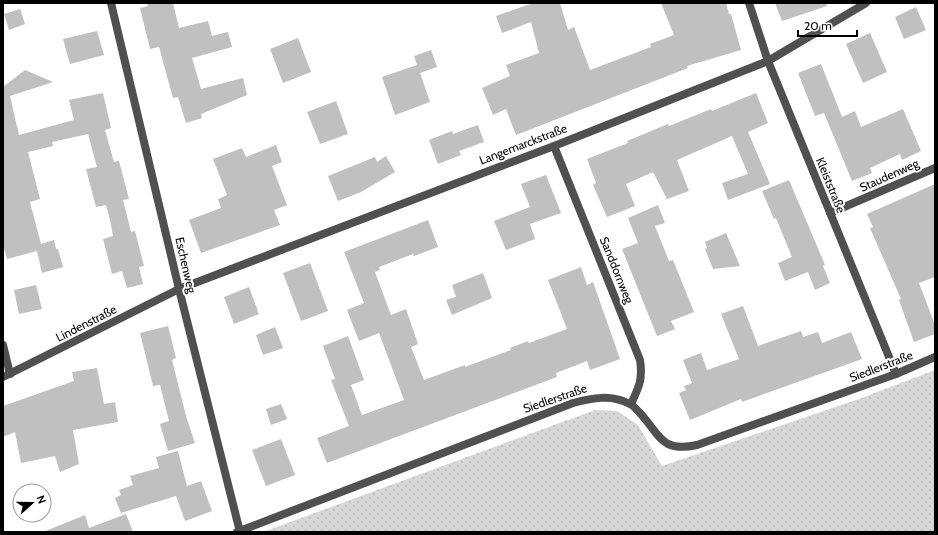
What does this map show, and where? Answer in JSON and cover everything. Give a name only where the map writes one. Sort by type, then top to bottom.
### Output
[{"type":"street","name":"Eschenweg","points":[[111,3],[239,532]]},
{"type":"street","name":"Kleiststraße","points":[[749,3],[768,61],[896,374]]},
{"type":"street","name":"Langemarckstraße","points":[[179,289],[554,146],[768,61],[866,3]]},
{"type":"street","name":"Sanddornweg","points":[[554,146],[640,360],[642,373],[640,385],[631,404]]},
{"type":"street","name":"Staudenweg","points":[[830,214],[935,168]]},
{"type":"street","name":"Lindenstraße","points":[[7,376],[179,289]]},
{"type":"street","points":[[3,345],[7,376]]},
{"type":"street","name":"Siedlerstraße","points":[[239,532],[573,403],[595,397],[615,398],[631,404],[661,439],[673,447],[684,448],[697,445],[896,374],[935,357]]},
{"type":"shaded area","points":[[935,370],[935,532],[263,532],[595,410],[617,411],[638,425],[662,466],[859,399]]},
{"type":"building","points":[[147,3],[173,3],[179,28],[208,21],[212,36],[228,32],[232,47],[192,58],[201,89],[243,78],[247,95],[201,114],[202,118],[186,123],[178,97],[173,98],[159,47],[150,49],[140,8],[148,6]]},
{"type":"building","points":[[533,3],[560,3],[568,30],[574,27],[590,70],[651,47],[650,44],[674,35],[661,3],[726,3],[729,14],[731,14],[741,50],[687,66],[688,68],[516,135],[506,109],[493,115],[482,88],[510,76],[506,65],[539,53],[531,22],[502,33],[496,16]]},
{"type":"building","points":[[775,3],[826,3],[827,6],[782,21]]},
{"type":"building","points":[[916,7],[926,30],[904,39],[895,17]]},
{"type":"building","points":[[20,9],[25,24],[9,30],[4,14]]},
{"type":"building","points":[[97,31],[104,55],[70,64],[63,39]]},
{"type":"building","points":[[870,33],[887,72],[863,83],[846,44]]},
{"type":"building","points":[[298,38],[311,72],[283,83],[270,49]]},
{"type":"building","points":[[431,50],[437,67],[420,73],[430,102],[395,115],[382,77],[417,65],[414,56]]},
{"type":"building","points":[[821,64],[842,117],[855,111],[861,127],[903,109],[921,151],[902,160],[900,154],[870,168],[872,173],[852,181],[824,113],[815,116],[798,73]]},
{"type":"building","points":[[25,70],[53,82],[10,96],[19,135],[74,120],[69,100],[103,93],[111,128],[105,130],[114,162],[119,161],[129,199],[123,200],[131,232],[135,231],[144,266],[139,267],[143,284],[127,288],[122,271],[112,274],[103,239],[113,236],[110,220],[106,205],[96,207],[86,169],[97,167],[88,134],[52,142],[53,146],[28,152],[40,199],[30,202],[41,244],[54,240],[63,267],[42,273],[37,251],[7,259],[3,245],[3,87]]},
{"type":"building","points":[[756,93],[768,123],[748,132],[770,184],[728,200],[722,183],[748,174],[732,136],[677,160],[689,191],[667,199],[653,172],[626,184],[635,206],[607,217],[593,185],[596,183],[587,159],[628,143],[627,141],[668,124],[669,126],[711,109],[712,111]]},
{"type":"building","points":[[336,101],[348,134],[320,144],[307,112]]},
{"type":"building","points":[[478,125],[484,142],[459,151],[461,155],[438,164],[429,140],[452,131],[453,134]]},
{"type":"building","points":[[276,145],[282,162],[272,166],[287,205],[274,210],[280,225],[201,253],[189,220],[221,208],[218,199],[227,195],[213,159],[242,148],[246,157]]},
{"type":"building","points":[[386,156],[395,172],[361,192],[338,201],[328,176],[375,157],[377,162]]},
{"type":"building","points":[[546,175],[561,213],[530,224],[535,239],[506,250],[494,221],[530,207],[521,184]]},
{"type":"building","points":[[789,180],[825,265],[823,266],[830,283],[815,290],[808,272],[785,281],[778,263],[792,257],[776,218],[774,219],[762,191]]},
{"type":"building","points":[[935,184],[935,277],[919,283],[935,325],[935,334],[914,342],[899,300],[901,299],[870,228],[873,227],[867,214]]},
{"type":"building","points":[[658,205],[665,223],[655,226],[669,261],[673,260],[694,312],[671,321],[675,329],[657,336],[622,249],[638,243],[628,218]]},
{"type":"building","points":[[428,220],[438,247],[414,256],[413,254],[379,267],[380,270],[375,272],[391,315],[406,309],[418,344],[411,347],[424,380],[511,350],[510,348],[528,341],[529,343],[567,329],[548,280],[581,267],[587,285],[593,282],[620,359],[590,370],[587,361],[556,373],[557,377],[327,463],[317,438],[349,426],[331,380],[335,379],[323,346],[348,336],[364,380],[351,385],[362,415],[404,400],[379,333],[359,341],[347,310],[364,303],[344,252]]},
{"type":"building","points":[[726,233],[740,266],[713,269],[705,249],[707,248],[705,242]]},
{"type":"building","points":[[310,263],[328,311],[301,321],[283,273]]},
{"type":"building","points":[[483,273],[492,298],[452,315],[446,300],[456,297],[452,285]]},
{"type":"building","points":[[36,285],[42,309],[19,314],[14,290]]},
{"type":"building","points":[[249,287],[259,314],[234,324],[224,297]]},
{"type":"building","points":[[743,306],[758,346],[801,331],[803,337],[818,332],[822,343],[851,332],[862,359],[742,402],[741,399],[690,420],[679,393],[686,390],[684,386],[692,383],[683,360],[701,353],[707,370],[739,359],[721,314]]},
{"type":"building","points":[[168,326],[176,358],[172,360],[186,416],[195,443],[168,451],[160,424],[169,421],[160,385],[153,386],[140,333]]},
{"type":"building","points":[[275,327],[283,348],[263,355],[256,335]]},
{"type":"building","points":[[97,368],[104,404],[115,402],[118,422],[73,430],[79,464],[60,472],[55,456],[21,463],[15,432],[3,437],[3,406],[74,381],[72,372]]},
{"type":"building","points":[[281,404],[287,419],[271,425],[266,409]]},
{"type":"building","points":[[281,439],[295,475],[266,486],[252,450]]},
{"type":"building","points":[[178,451],[187,486],[201,481],[212,511],[185,521],[176,496],[121,513],[115,498],[121,495],[119,490],[133,485],[130,476],[159,468],[156,457]]},
{"type":"building","points":[[126,514],[133,532],[43,532],[85,515],[89,528]]}]
